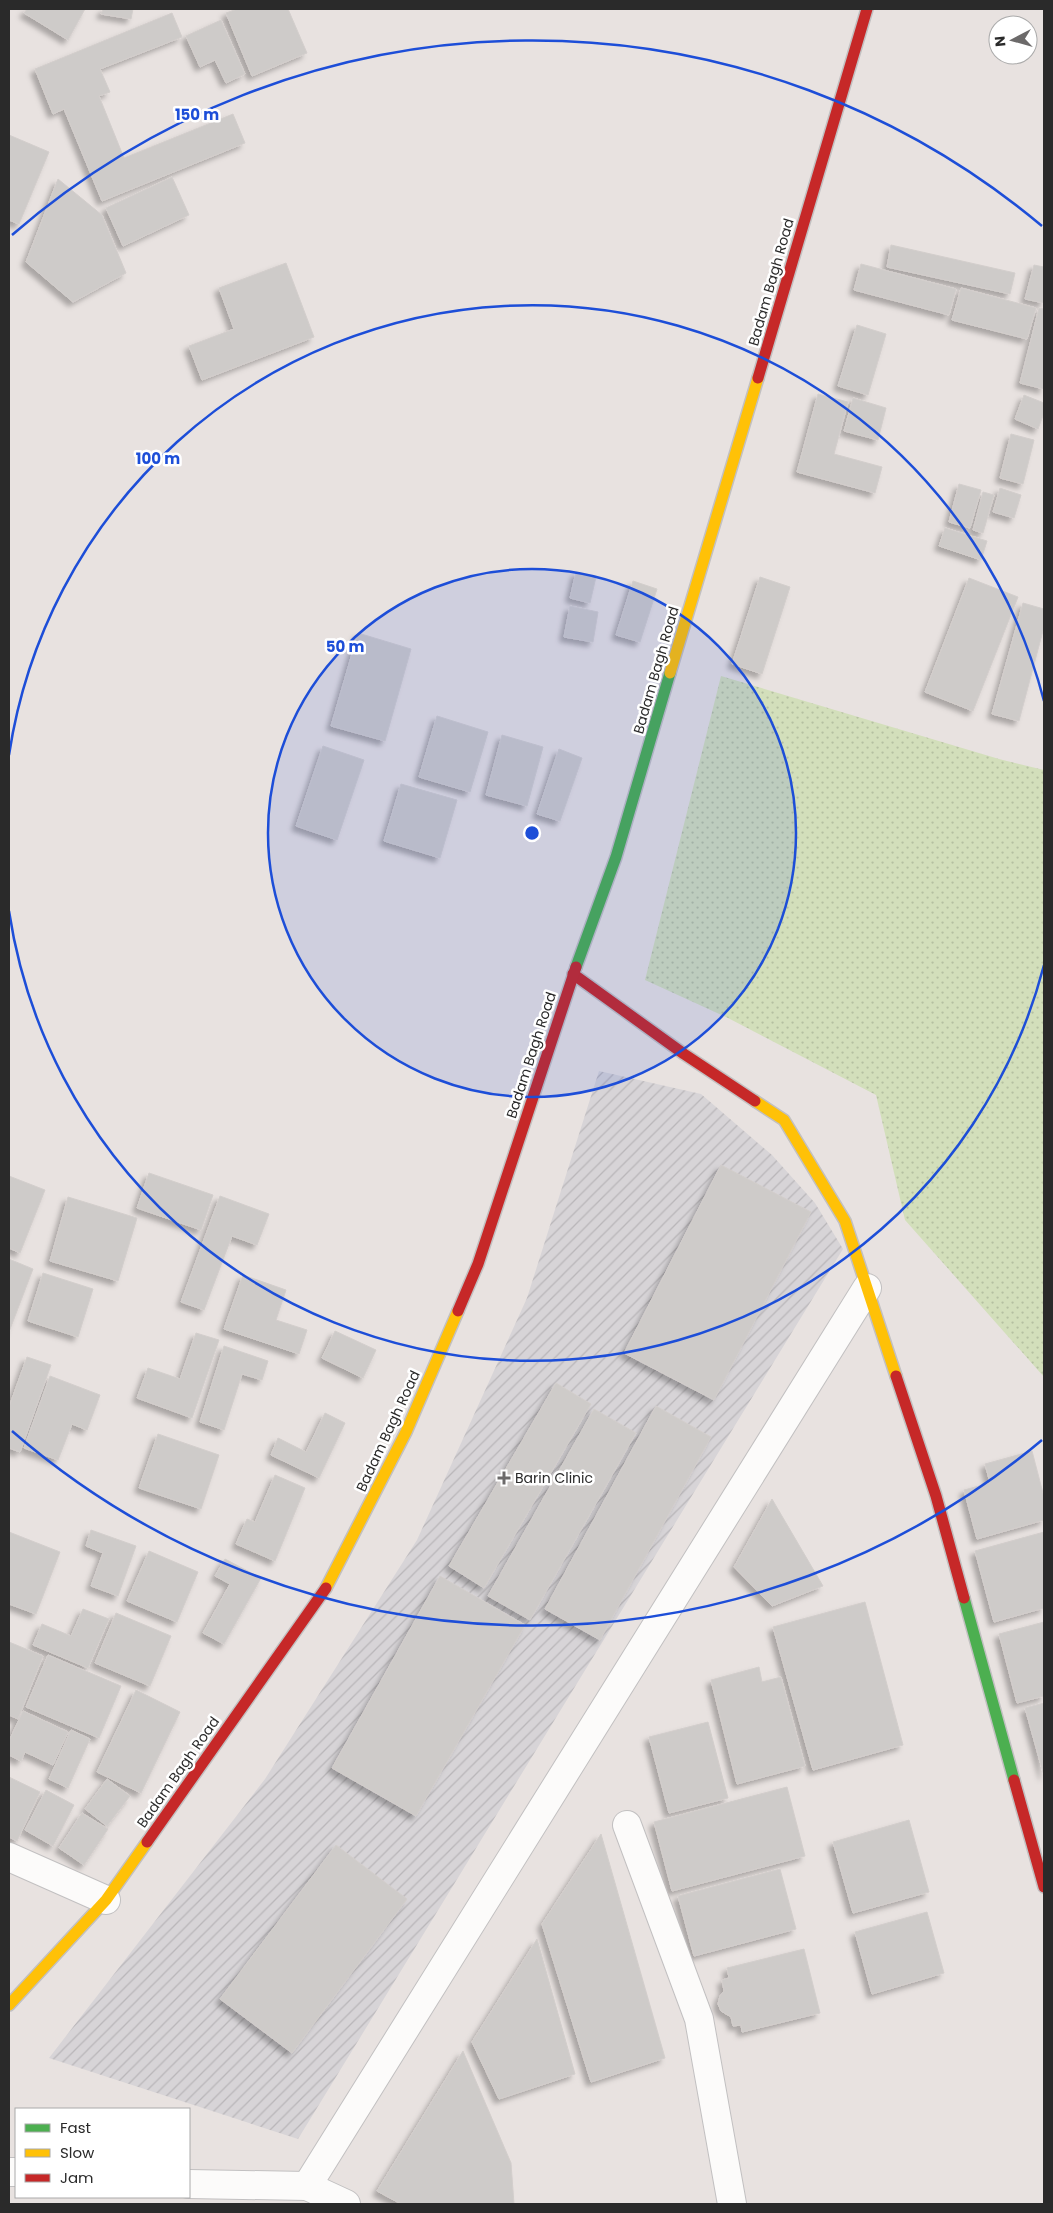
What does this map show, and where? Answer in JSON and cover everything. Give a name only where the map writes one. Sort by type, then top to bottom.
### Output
[{"type":"main road","name":"Badam Bagh Road","points":[[9,2005],[106,1900],[326,1589],[402,1440],[478,1264],[573,974],[616,857],[867,9]]},
{"type":"main road","points":[[573,974],[684,1054],[784,1120],[845,1221],[936,1496],[1044,1887]]},
{"type":"street","points":[[307,2186],[867,1288]]},
{"type":"street","points":[[627,1825],[699,2019],[732,2204]]},
{"type":"street","points":[[9,1856],[106,1900]]},
{"type":"street","points":[[190,2184],[307,2186],[346,2204]]},
{"type":"shaded area","points":[[599,1071],[701,1094],[772,1155],[815,1203],[843,1249],[298,2139],[49,2058],[265,1779],[417,1540],[527,1298]]},
{"type":"green space","points":[[721,676],[999,759],[1044,770],[1044,1377],[905,1220],[876,1095],[728,1018],[645,980]]},
{"type":"building","points":[[27,9],[85,9],[68,40],[24,13]]},
{"type":"building","points":[[103,9],[133,9],[131,19],[101,14]]},
{"type":"building","points":[[237,9],[288,9],[307,53],[252,76],[226,13]]},
{"type":"building","points":[[172,13],[182,37],[100,69],[110,92],[99,96],[124,158],[233,114],[245,143],[102,201],[64,109],[53,114],[35,69]]},
{"type":"building","points":[[221,20],[245,74],[226,83],[215,60],[200,67],[186,36]]},
{"type":"building","points":[[9,135],[49,152],[19,224],[9,220]]},
{"type":"building","points":[[172,177],[189,215],[123,246],[106,208]]},
{"type":"building","points":[[58,179],[102,215],[126,273],[73,302],[26,262]]},
{"type":"building","points":[[891,245],[1015,273],[1010,294],[887,267]]},
{"type":"building","points":[[286,263],[314,337],[202,380],[189,346],[234,329],[219,288]]},
{"type":"building","points":[[861,264],[956,289],[949,315],[854,290]]},
{"type":"building","points":[[1034,265],[1044,267],[1044,303],[1025,299]]},
{"type":"building","points":[[961,288],[1036,308],[1027,339],[952,320]]},
{"type":"building","points":[[1039,308],[1044,309],[1044,389],[1020,383]]},
{"type":"building","points":[[857,325],[886,334],[868,395],[838,386]]},
{"type":"building","points":[[818,394],[848,402],[834,454],[882,467],[875,493],[797,472]]},
{"type":"building","points":[[1024,395],[1044,403],[1044,413],[1038,429],[1015,419]]},
{"type":"building","points":[[853,398],[886,408],[878,440],[844,431]]},
{"type":"building","points":[[1011,434],[1034,440],[1023,484],[1000,478]]},
{"type":"building","points":[[959,484],[981,490],[970,528],[949,522]]},
{"type":"building","points":[[1000,488],[1021,495],[1014,518],[993,512]]},
{"type":"building","points":[[983,492],[994,495],[983,533],[973,530]]},
{"type":"building","points":[[945,528],[987,541],[981,560],[939,546]]},
{"type":"building","points":[[576,572],[596,577],[590,603],[570,598]]},
{"type":"building","points":[[760,577],[790,587],[762,674],[732,664]]},
{"type":"building","points":[[969,578],[1018,597],[973,711],[925,692]]},
{"type":"building","points":[[633,581],[657,589],[640,642],[616,635]]},
{"type":"building","points":[[1023,603],[1044,609],[1044,627],[1019,721],[992,714]]},
{"type":"building","points":[[570,606],[598,612],[593,642],[564,637]]},
{"type":"building","points":[[358,633],[411,649],[385,741],[331,726]]},
{"type":"building","points":[[437,716],[488,732],[470,792],[419,777]]},
{"type":"building","points":[[502,735],[543,747],[527,806],[486,795]]},
{"type":"building","points":[[323,746],[364,760],[337,840],[296,826]]},
{"type":"building","points":[[559,749],[582,758],[560,821],[537,814]]},
{"type":"building","points":[[401,784],[457,800],[440,858],[384,841]]},
{"type":"building","points":[[721,1165],[811,1212],[714,1400],[624,1353]]},
{"type":"building","points":[[149,1173],[213,1195],[201,1230],[137,1208]]},
{"type":"building","points":[[9,1176],[45,1190],[20,1253],[9,1248]]},
{"type":"building","points":[[220,1196],[269,1214],[257,1245],[232,1236],[204,1310],[181,1302]]},
{"type":"building","points":[[68,1197],[137,1218],[118,1281],[50,1261]]},
{"type":"building","points":[[9,1259],[33,1269],[9,1332]]},
{"type":"building","points":[[43,1273],[93,1289],[78,1337],[28,1321]]},
{"type":"building","points":[[243,1275],[286,1290],[276,1320],[307,1330],[299,1354],[224,1329]]},
{"type":"building","points":[[335,1331],[376,1350],[363,1378],[322,1358]]},
{"type":"building","points":[[196,1333],[219,1340],[192,1418],[137,1398],[148,1368],[180,1379]]},
{"type":"building","points":[[224,1346],[268,1361],[262,1380],[242,1374],[224,1430],[200,1422]]},
{"type":"building","points":[[27,1357],[51,1365],[20,1452],[9,1448],[9,1407]]},
{"type":"building","points":[[50,1376],[100,1395],[87,1430],[72,1424],[58,1460],[24,1448]]},
{"type":"building","points":[[556,1383],[591,1404],[484,1588],[449,1566]]},
{"type":"building","points":[[656,1406],[711,1437],[600,1640],[545,1609]]},
{"type":"building","points":[[594,1409],[636,1433],[530,1620],[488,1596]]},
{"type":"building","points":[[325,1413],[345,1423],[319,1478],[271,1455],[278,1438],[306,1452]]},
{"type":"building","points":[[158,1434],[219,1455],[201,1509],[139,1488]]},
{"type":"building","points":[[1032,1451],[1044,1497],[1044,1520],[977,1539],[964,1490],[990,1483],[985,1464]]},
{"type":"building","points":[[275,1475],[305,1488],[275,1561],[236,1544],[247,1519],[255,1522]]},
{"type":"building","points":[[772,1499],[823,1586],[772,1606],[734,1567]]},
{"type":"building","points":[[91,1530],[136,1546],[118,1596],[91,1586],[103,1553],[86,1546]]},
{"type":"building","points":[[9,1532],[60,1552],[36,1614],[9,1604]]},
{"type":"building","points":[[1044,1532],[1044,1608],[994,1622],[975,1551]]},
{"type":"building","points":[[149,1551],[198,1572],[177,1622],[127,1601]]},
{"type":"building","points":[[225,1559],[261,1578],[224,1644],[203,1633],[230,1584],[215,1576]]},
{"type":"building","points":[[440,1576],[525,1625],[416,1816],[332,1768]]},
{"type":"building","points":[[865,1602],[903,1745],[813,1770],[773,1627]]},
{"type":"building","points":[[83,1609],[109,1619],[88,1668],[33,1645],[42,1624],[71,1636]]},
{"type":"building","points":[[116,1613],[171,1636],[150,1686],[95,1663]]},
{"type":"building","points":[[1044,1622],[1044,1696],[1017,1703],[999,1634]]},
{"type":"building","points":[[9,1642],[43,1656],[18,1719],[9,1715]]},
{"type":"building","points":[[48,1655],[121,1686],[99,1738],[26,1707]]},
{"type":"building","points":[[759,1667],[762,1682],[781,1677],[805,1766],[737,1784],[711,1680]]},
{"type":"building","points":[[136,1690],[180,1712],[141,1793],[97,1772]]},
{"type":"building","points":[[1044,1703],[1044,1776],[1025,1708]]},
{"type":"building","points":[[23,1711],[68,1732],[53,1765],[25,1752],[21,1761],[9,1755],[9,1741]]},
{"type":"building","points":[[708,1722],[728,1798],[669,1813],[649,1737]]},
{"type":"building","points":[[71,1730],[90,1739],[68,1788],[49,1779]]},
{"type":"building","points":[[9,1777],[40,1792],[17,1841],[9,1837]]},
{"type":"building","points":[[107,1779],[130,1796],[107,1826],[85,1809]]},
{"type":"building","points":[[787,1787],[805,1856],[672,1891],[654,1822]]},
{"type":"building","points":[[46,1790],[74,1805],[53,1846],[25,1830]]},
{"type":"building","points":[[82,1813],[108,1829],[84,1865],[59,1848]]},
{"type":"building","points":[[909,1820],[929,1892],[853,1913],[833,1842]]},
{"type":"building","points":[[601,1834],[665,2058],[591,2082],[542,1924]]},
{"type":"building","points":[[336,1845],[407,1899],[292,2053],[220,1999]]},
{"type":"building","points":[[780,1869],[796,1929],[694,1956],[678,1896]]},
{"type":"building","points":[[927,1912],[944,1973],[872,1994],[855,1932]]},
{"type":"building","points":[[537,1939],[575,2074],[499,2099],[472,2042]]},
{"type":"building","points":[[804,1949],[820,2013],[742,2032],[741,2025],[733,2026],[731,2017],[721,2011],[718,2004],[720,1996],[724,1991],[722,1980],[729,1978],[727,1968]]},
{"type":"building","points":[[463,2051],[511,2163],[514,2204],[401,2204],[377,2191]]},
{"type":"traffic: fast","points":[[576,967],[616,857],[670,673]]},
{"type":"traffic: fast","points":[[964,1598],[1014,1780]]},
{"type":"traffic: slow","points":[[670,673],[758,378]]},
{"type":"traffic: slow","points":[[755,1101],[784,1120],[845,1221],[896,1376]]},
{"type":"traffic: slow","points":[[326,1588],[406,1432],[458,1311]]},
{"type":"traffic: slow","points":[[9,2005],[106,1900],[147,1842]]},
{"type":"traffic: jam","points":[[758,378],[867,9]]},
{"type":"traffic: jam","points":[[458,1311],[478,1264],[576,967]]},
{"type":"traffic: jam","points":[[573,974],[684,1054],[755,1101]]},
{"type":"traffic: jam","points":[[896,1376],[936,1496],[964,1598]]},
{"type":"traffic: jam","points":[[147,1842],[326,1588]]},
{"type":"traffic: jam","points":[[1014,1780],[1044,1887]]},
{"type":"place","name":"Barin Clinic","points":[[504,1478]]}]
